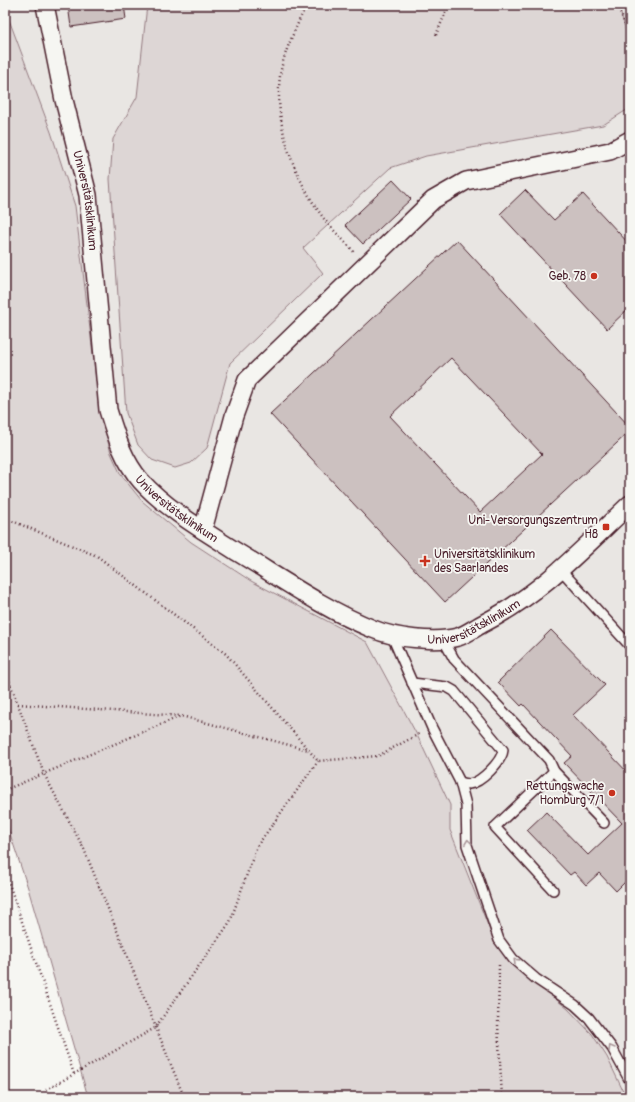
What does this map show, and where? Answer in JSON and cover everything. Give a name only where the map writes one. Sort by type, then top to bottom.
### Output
[{"type":"street","name":"Universitätsklinikum","points":[[45,5],[64,100],[88,195],[108,410],[117,440],[128,465],[163,501],[203,530],[287,583],[327,606],[373,629],[394,642],[419,638],[443,639],[459,636],[510,610],[561,570],[630,504]]},
{"type":"street","points":[[203,530],[234,416],[247,380],[366,266],[432,200],[466,181],[610,151],[630,140]]},
{"type":"lane","points":[[561,570],[630,646]]},
{"type":"lane","points":[[443,639],[454,659],[549,760],[554,771],[604,823]]},
{"type":"lane","points":[[394,642],[432,728],[460,782],[466,805],[468,845],[499,940],[513,960],[536,979],[576,1004],[589,1018],[612,1048],[630,1082]]},
{"type":"lane","points":[[412,683],[447,687],[454,691],[503,750],[502,756],[498,763],[476,782],[469,784],[460,782]]},
{"type":"lane","points":[[553,890],[495,827],[554,771]]},
{"type":"path","points":[[306,5],[290,44],[280,76],[280,112],[289,153],[306,189],[322,216],[366,266]]},
{"type":"path","points":[[436,35],[449,5]]},
{"type":"path","points":[[618,5],[630,40]]},
{"type":"path","points":[[5,518],[97,556],[226,654],[318,760],[378,756],[432,728]]},
{"type":"path","points":[[5,670],[44,774],[84,849],[183,1096]]},
{"type":"path","points":[[18,704],[181,716],[308,750]]},
{"type":"path","points":[[5,790],[181,716]]},
{"type":"path","points":[[46,1090],[155,1028],[230,922],[257,846],[318,760]]},
{"type":"path","points":[[5,872],[74,1074]]},
{"type":"path","points":[[499,940],[498,1025],[502,1097]]},
{"type":"shaded area","name":"Universitätsklinikum des Saarlandes","points":[[5,5],[630,5],[630,1097],[626,1097],[607,1057],[592,1034],[568,1009],[510,962],[491,933],[450,829],[450,805],[417,735],[367,642],[251,581],[191,542],[142,501],[121,475],[111,453],[100,412],[75,206],[51,132],[5,9]]},
{"type":"shaded area","points":[[147,5],[618,5],[630,42],[630,108],[603,125],[426,156],[390,168],[303,248],[323,273],[230,363],[207,448],[191,463],[175,468],[152,460],[138,445],[126,413],[110,179],[113,139],[137,97]]},
{"type":"shaded area","points":[[5,9],[51,132],[75,206],[100,412],[111,453],[121,475],[142,501],[191,542],[251,581],[367,642],[417,735],[450,805],[450,830],[491,933],[510,962],[568,1009],[592,1034],[607,1057],[626,1097],[88,1097],[28,888],[5,819]]},
{"type":"building","points":[[68,5],[124,5],[126,19],[71,27]]},
{"type":"building","points":[[393,180],[411,199],[363,244],[345,225]]},
{"type":"building","name":"Geb. 78","points":[[525,190],[554,220],[583,194],[630,245],[630,307],[607,329],[500,214]]},
{"type":"building","points":[[457,240],[630,427],[630,431],[445,602],[270,414]],"holes":[[[451,358],[542,454],[480,512],[390,416]]]},
{"type":"building","points":[[551,630],[605,685],[573,715],[630,775],[630,877],[616,891],[599,873],[586,885],[574,872],[570,875],[527,830],[546,812],[588,855],[622,823],[564,763],[572,756],[523,704],[521,706],[498,682]]},
{"type":"place","name":"Geb. 78","points":[[594,276]]},
{"type":"place","name":"Uni-Versorgungszentrum H8","points":[[606,527]]},
{"type":"place","name":"Universitätsklinikum des Saarlandes","points":[[425,561]]},
{"type":"place","name":"Rettungswache Homburg 7/1","points":[[612,793]]}]
